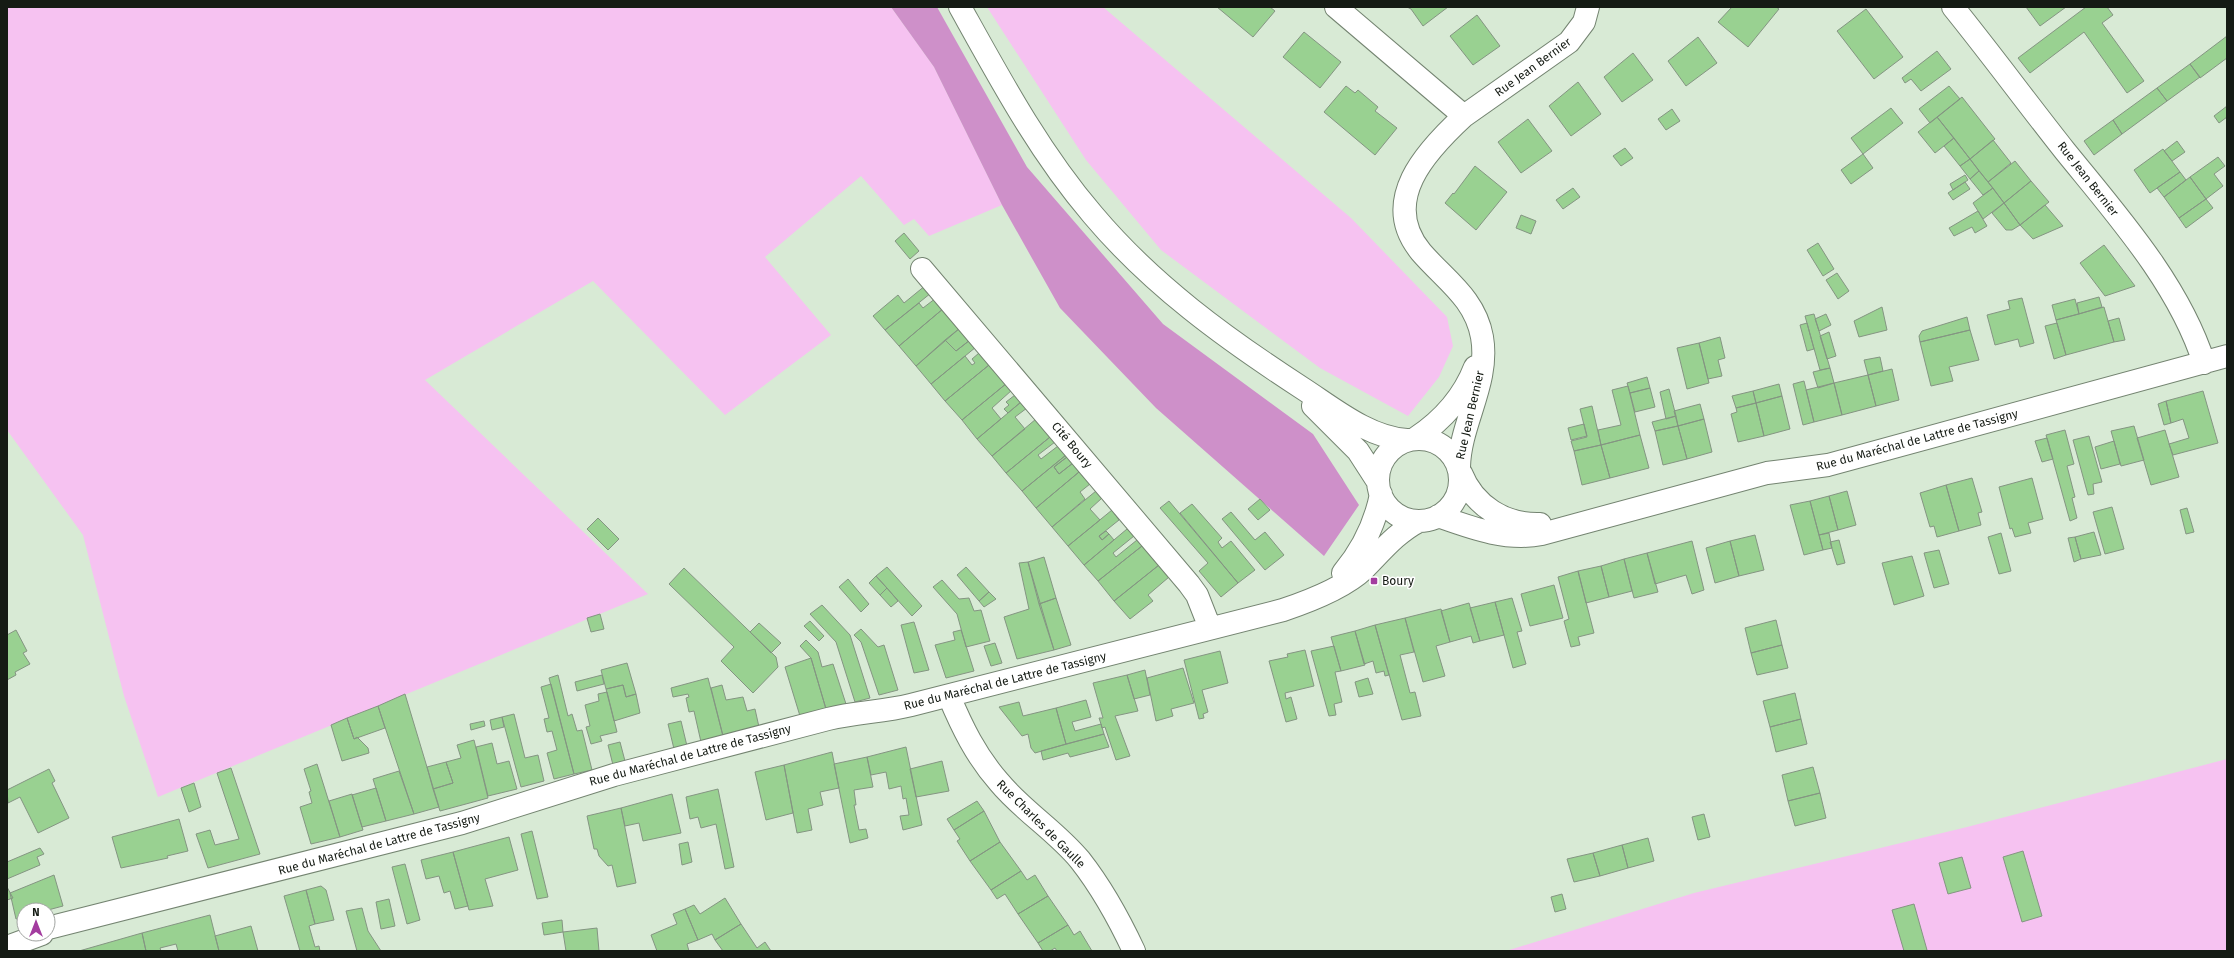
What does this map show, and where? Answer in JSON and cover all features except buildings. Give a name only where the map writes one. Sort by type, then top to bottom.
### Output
[{"type":"street","points":[[960,7],[1031,130],[1092,215],[1142,267],[1191,311],[1259,360],[1363,426],[1390,438],[1434,441],[1445,447],[1454,456],[1460,470],[1460,487],[1456,499],[1448,509],[1429,519],[1407,519],[1396,514],[1387,505],[1366,460],[1340,432],[1259,360]]},
{"type":"street","points":[[1336,7],[1464,116]]},
{"type":"street","name":"Rue Jean Bernier","points":[[1460,470],[1463,439],[1479,388],[1482,338],[1473,310],[1465,297],[1422,253],[1412,240],[1405,216],[1408,189],[1415,173],[1433,148],[1464,116],[1569,42],[1584,22],[1588,7]]},
{"type":"street","name":"Rue Jean Bernier","points":[[1953,7],[2107,203],[2158,272],[2196,338],[2204,363]]},
{"type":"street","name":"Cité Boury","points":[[922,269],[1189,584],[1197,595],[1210,628]]},
{"type":"street","name":"Rue Jean Bernier","points":[[1411,439],[1442,418],[1464,390],[1476,366],[1482,338]]},
{"type":"street","name":"Rue du Maréchal de Lattre de Tassigny","points":[[56,928],[462,822],[588,782],[847,714],[894,709],[949,696],[1283,610],[1321,595],[1360,572],[1389,542],[1409,526],[1429,519],[1493,534],[1519,537],[1542,534],[1767,473],[1828,465],[2227,356]]},
{"type":"street","points":[[1379,488],[1379,470],[1384,458],[1396,445],[1411,439]]},
{"type":"street","name":"Rue du Maréchal de Lattre de Tassigny","points":[[1460,470],[1468,489],[1478,502],[1508,520],[1534,524],[1582,522]]},
{"type":"street","name":"Rue du Maréchal de Lattre de Tassigny","points":[[1321,595],[1342,575],[1363,547],[1372,528],[1379,488]]},
{"type":"street","name":"Rue Charles de Gaulle","points":[[949,696],[973,748],[999,783],[1079,859],[1098,885],[1118,918],[1134,951]]},
{"type":"street","name":"Rue du Maréchal de Lattre de Tassigny","points":[[7,947],[20,942]]},
{"type":"shaded area","points":[[7,7],[891,7],[934,67],[1002,205],[929,236],[914,219],[904,225],[861,176],[765,257],[831,335],[725,415],[593,281],[425,380],[648,594],[158,797],[124,696],[83,535],[7,430]]},
{"type":"shaded area","points":[[891,7],[937,7],[1027,167],[1163,324],[1313,434],[1359,505],[1324,556],[1156,408],[1060,308],[1002,205],[934,67]]},
{"type":"shaded area","points":[[987,7],[1103,7],[1351,218],[1447,317],[1453,346],[1439,377],[1408,416],[1320,368],[1161,250],[1086,160]]},
{"type":"shaded area","points":[[2227,759],[2227,951],[1506,951],[1694,893],[1967,827]]},
{"type":"place","name":"Boury","points":[[1374,581]]}]
